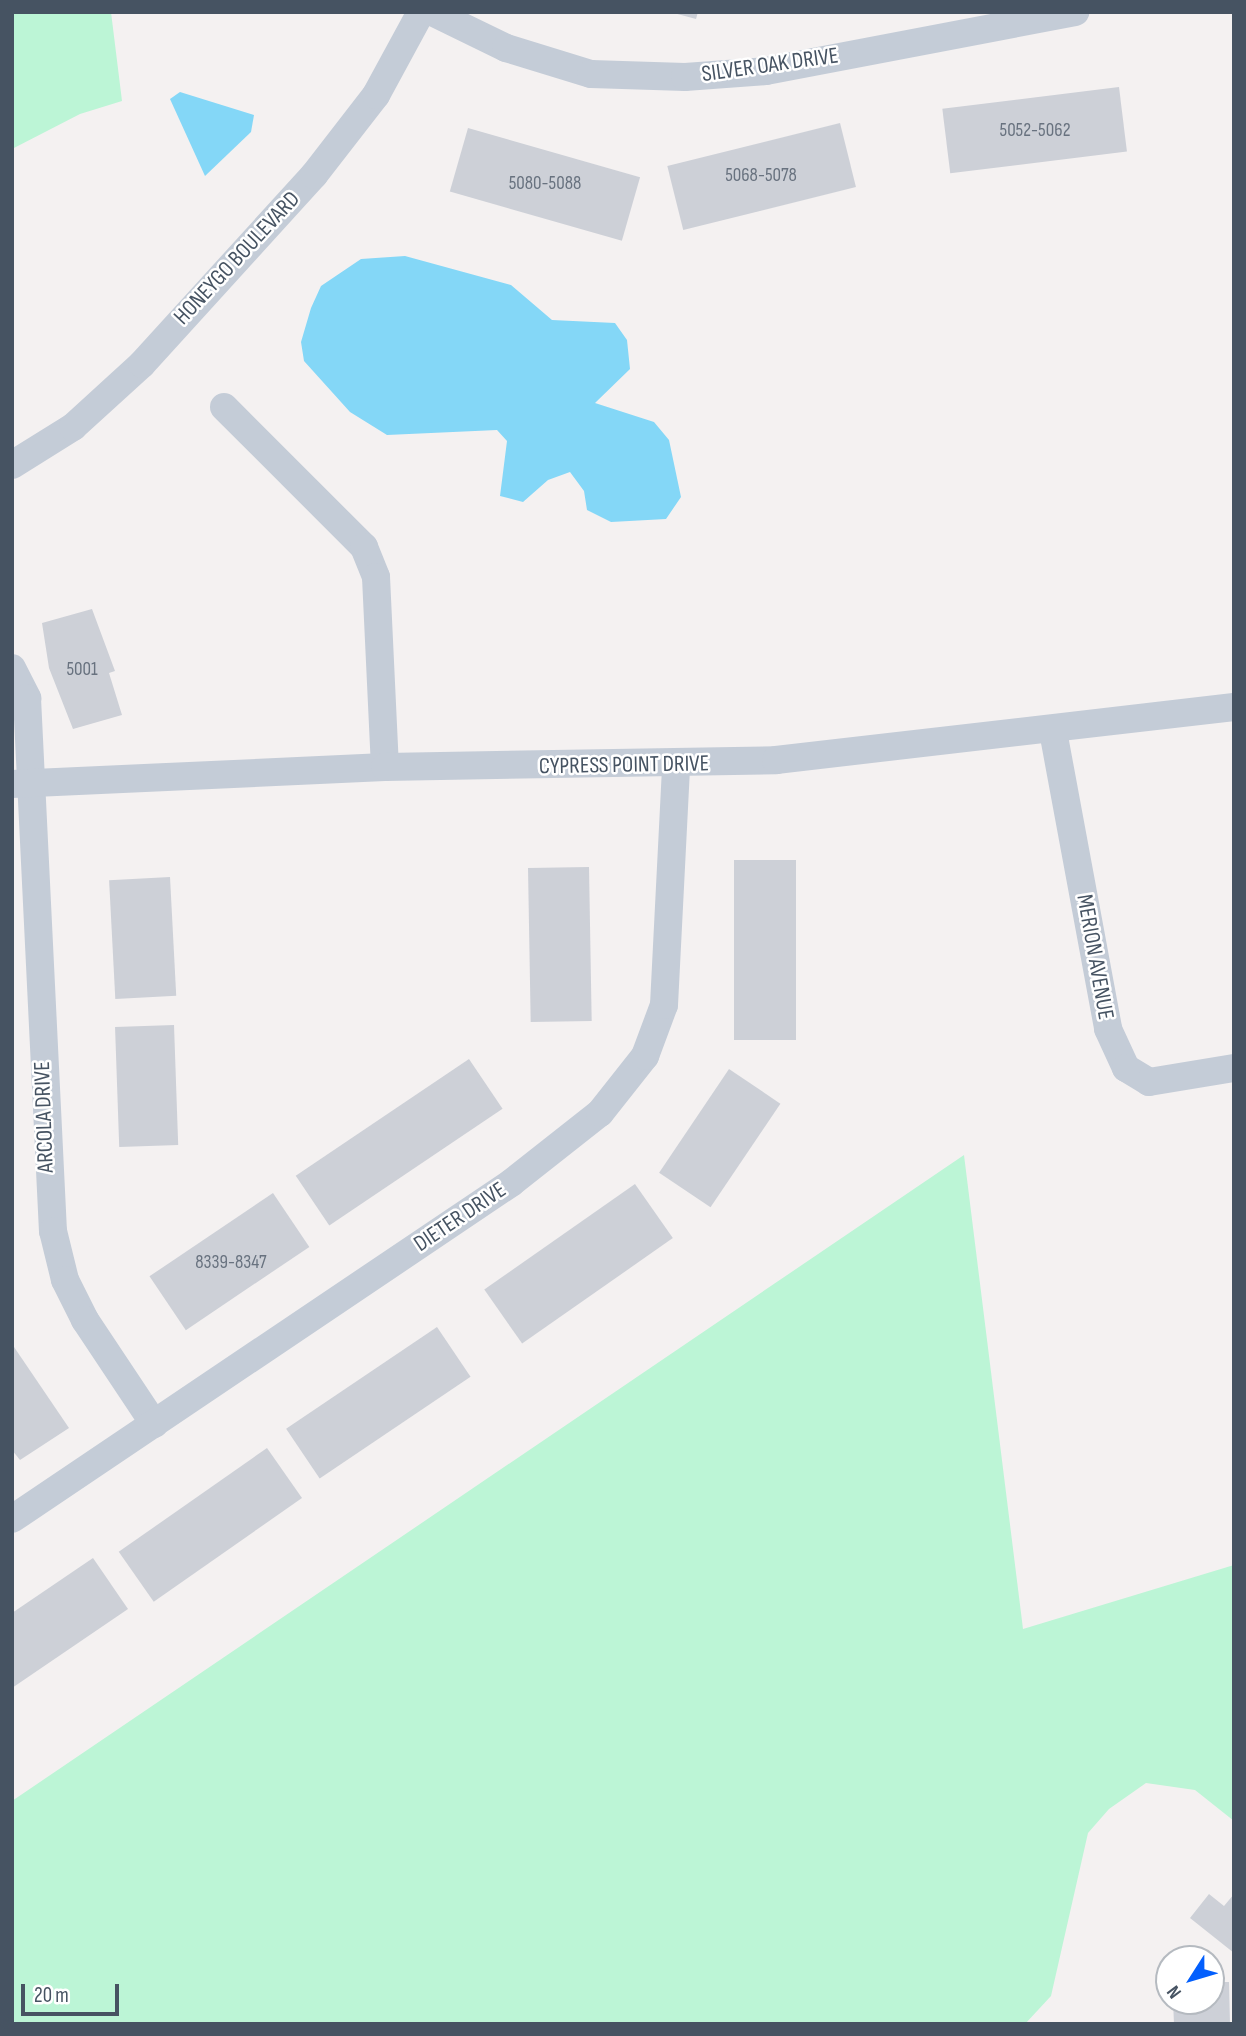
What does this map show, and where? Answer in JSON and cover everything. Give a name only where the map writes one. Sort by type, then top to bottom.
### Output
[{"type":"street","name":"HONEYGO BOULEVARD","points":[[12,465],[73,427],[142,364],[314,175],[376,95],[421,12]]},
{"type":"street","name":"SILVER OAK DRIVE","points":[[432,12],[506,48],[591,74],[685,77],[766,71],[1075,12]]},
{"type":"street","points":[[223,407],[363,547],[376,577],[385,767]]},
{"type":"street","name":"ARCOLA DRIVE","points":[[12,668],[27,698],[21,783],[53,1231],[65,1280],[85,1320],[154,1424]]},
{"type":"street","name":"CYPRESS POINT DRIVE","points":[[21,783],[385,767],[676,766],[1053,731],[1234,707]]},
{"type":"street","name":"MERION AVENUE","points":[[1053,731],[1108,1029],[1126,1068],[1149,1082],[1234,1068]]},
{"type":"street","name":"DIETER DRIVE","points":[[12,1519],[511,1183],[600,1113],[645,1056],[664,1005],[676,766]]},
{"type":"green space","points":[[12,12],[111,12],[122,101],[80,114],[12,149]]},
{"type":"green space","points":[[964,1155],[1023,1629],[1234,1565],[1234,1821],[1195,1790],[1146,1783],[1109,1809],[1088,1833],[1051,1996],[1025,2024],[12,2024],[12,1801]]},
{"type":"water","points":[[180,92],[254,115],[251,132],[205,176],[170,99]]},
{"type":"water","points":[[405,256],[511,285],[552,320],[615,323],[627,340],[630,369],[595,403],[654,422],[669,440],[681,497],[666,519],[611,522],[587,510],[584,491],[570,472],[548,480],[523,502],[500,496],[507,441],[497,430],[387,435],[350,412],[304,361],[301,342],[311,308],[321,286],[361,259]]},
{"type":"building","points":[[670,12],[698,12],[696,19]]},
{"type":"building","points":[[1119,87],[1127,152],[950,173],[942,109]]},
{"type":"building","points":[[840,123],[856,187],[683,230],[667,166]]},
{"type":"building","points":[[468,128],[640,177],[622,241],[450,191]]},
{"type":"building","points":[[92,609],[115,671],[109,673],[122,715],[73,729],[49,668],[42,623]]},
{"type":"building","points":[[734,860],[796,860],[796,1040],[734,1040]]},
{"type":"building","points":[[589,867],[592,1021],[531,1022],[528,868]]},
{"type":"building","points":[[170,877],[176,996],[115,999],[109,880]]},
{"type":"building","points":[[174,1025],[178,1145],[119,1147],[115,1027]]},
{"type":"building","points":[[469,1059],[503,1109],[329,1226],[296,1176]]},
{"type":"building","points":[[729,1069],[780,1104],[711,1207],[659,1173]]},
{"type":"building","points":[[635,1184],[673,1238],[522,1344],[484,1290]]},
{"type":"building","points":[[273,1193],[309,1247],[186,1330],[149,1276]]},
{"type":"building","points":[[437,1327],[471,1377],[320,1479],[286,1429]]},
{"type":"building","points":[[12,1344],[69,1428],[20,1460],[12,1450]]},
{"type":"building","points":[[267,1448],[302,1498],[154,1602],[119,1552]]},
{"type":"building","points":[[93,1558],[128,1609],[12,1688],[12,1613]]},
{"type":"building","points":[[1209,1894],[1224,1906],[1234,1894],[1234,1953],[1225,1945],[1190,1918]]},
{"type":"building","points":[[1225,1982],[1229,1982],[1230,2024],[1174,2024],[1174,2015],[1225,2015]]}]
